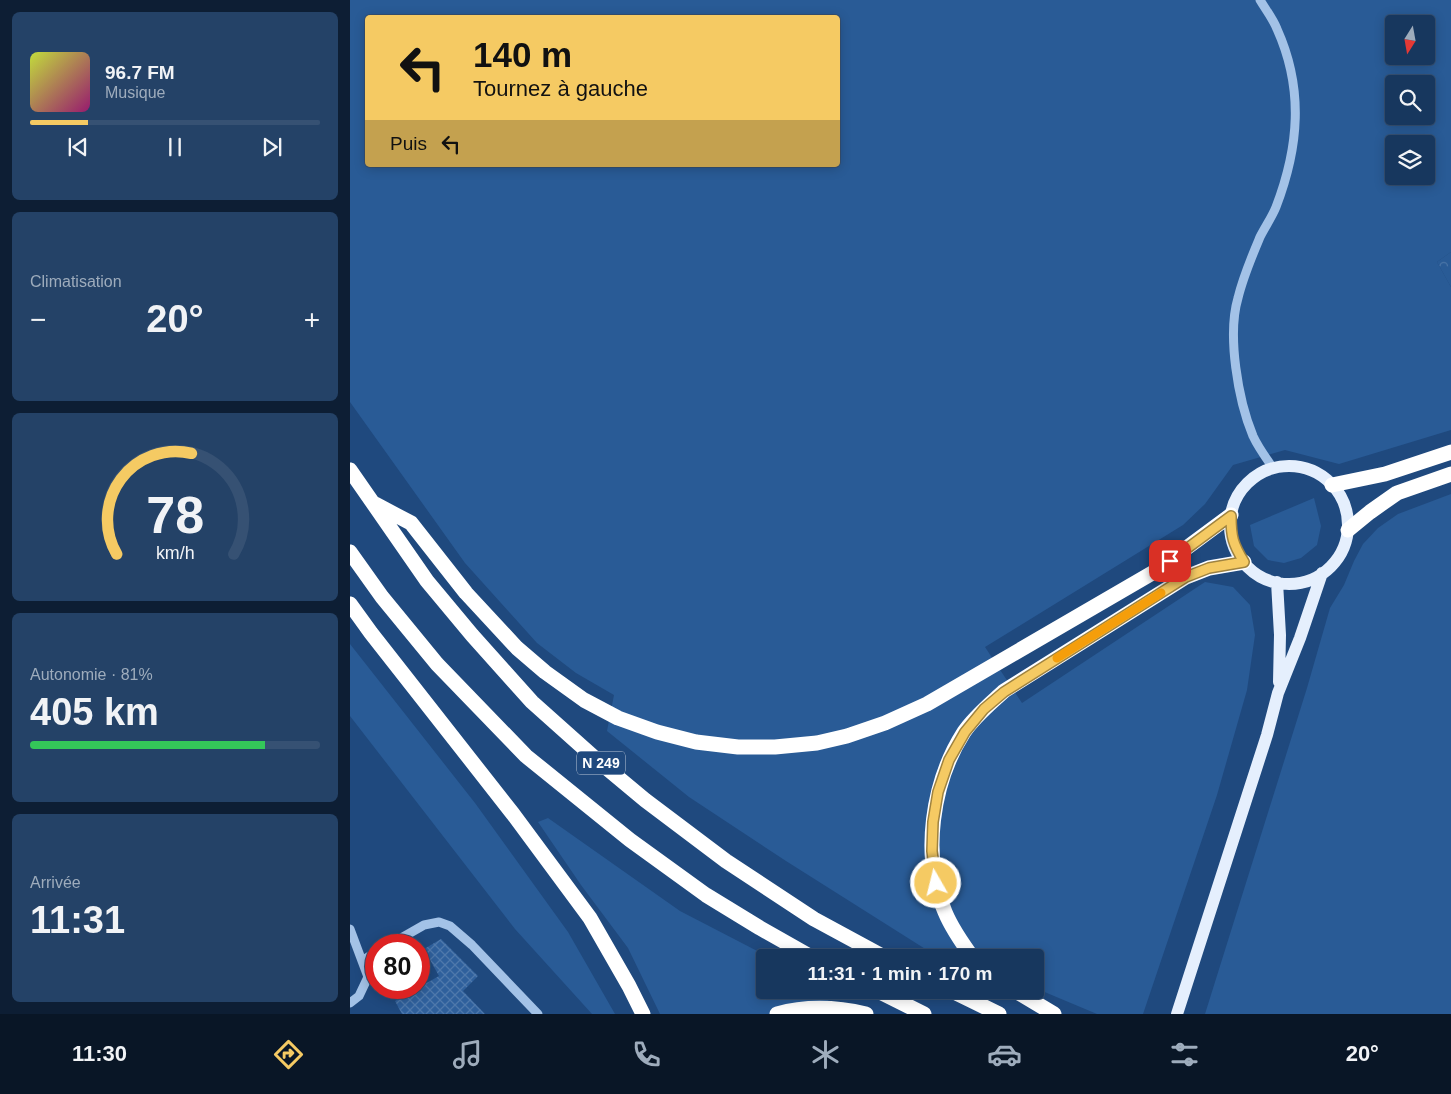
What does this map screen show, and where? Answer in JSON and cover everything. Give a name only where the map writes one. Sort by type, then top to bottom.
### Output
[{"type":"highway","points":[[1332,485],[1385,474],[1451,452]]},
{"type":"highway","name":"N 249","points":[[350,470],[427,580],[472,635],[539,709],[638,794],[726,861],[814,920],[869,949]]},
{"type":"highway","points":[[1348,530],[1397,493],[1451,474]]},
{"type":"highway","points":[[375,504],[412,523],[466,593],[517,648],[545,672],[584,700],[618,718],[657,732],[696,742],[738,747],[784,746],[817,743],[840,738],[885,724],[928,704],[1154,572],[1231,516]]},
{"type":"highway","name":"N 249","points":[[350,552],[382,597],[437,664],[526,756],[630,840],[706,895],[797,949]]},
{"type":"highway","points":[[966,949],[958,938],[944,911],[936,883],[932,851],[933,822],[938,792],[949,760],[965,732],[984,709],[1004,692],[1186,577],[1209,568],[1244,562]]},
{"type":"highway","points":[[350,604],[580,903],[608,948],[643,1014]]},
{"type":"highway","points":[[894,999],[924,1014]]},
{"type":"highway","points":[[968,999],[999,1014]]},
{"type":"highway","points":[[1029,999],[1054,1014]]},
{"type":"highway","points":[[777,1014],[799,1009],[827,1008],[866,1014]]},
{"type":"main road","points":[[1289,466],[1305,468],[1320,474],[1332,485],[1342,498],[1347,514],[1348,530],[1344,545],[1337,559],[1326,571],[1311,579],[1294,583],[1277,582],[1258,575],[1244,562],[1235,548],[1231,532],[1231,516],[1236,500],[1245,486],[1258,475],[1273,468],[1289,466]]},
{"type":"main road","points":[[1177,1013],[1267,735],[1278,693],[1300,638],[1322,573]]},
{"type":"main road","points":[[1277,582],[1280,635],[1278,693]]},
{"type":"street","points":[[1260,0],[1277,28],[1289,61],[1295,91],[1296,121],[1294,148],[1287,178],[1275,209],[1260,238],[1237,299],[1234,331],[1239,392],[1254,437],[1273,468]]},
{"type":"street","points":[[408,934],[424,925],[439,922],[450,926],[472,945],[538,1014]]},
{"type":"street","points":[[350,929],[368,977],[359,996],[350,1003]]},
{"type":"green space","points":[[350,0],[1451,0],[1451,252],[1437,262],[1451,287],[1451,430],[1339,464],[1285,450],[1233,465],[1205,504],[1183,525],[985,647],[1022,703],[1205,582],[1233,587],[1250,605],[1255,635],[1247,690],[1217,795],[1143,1014],[1097,1014],[1044,992],[1044,949],[925,949],[689,797],[607,731],[614,695],[576,673],[537,643],[465,563],[350,402]]},
{"type":"green space","points":[[1451,252],[1451,287],[1437,262]]},
{"type":"green space","points":[[1451,494],[1451,1014],[1205,1014],[1307,688],[1330,608],[1344,585],[1363,544],[1378,528],[1398,514]]},
{"type":"green space","points":[[1314,498],[1321,526],[1317,545],[1301,558],[1284,563],[1268,560],[1254,546],[1250,525]]},
{"type":"green space","points":[[350,644],[475,803],[568,932],[615,1014],[592,1014],[515,929],[350,716]]},
{"type":"green space","points":[[548,818],[680,911],[756,950],[756,999],[828,999],[830,1014],[660,1014],[628,948],[581,885],[538,822]]},
{"type":"building","points":[[441,939],[478,976],[463,991],[485,1014],[402,1014],[395,1001],[399,999],[430,999],[430,981],[439,976],[430,960],[430,945]]},
{"type":"slow traffic","points":[[1057,658],[1161,593]]},
{"type":"route","points":[[936,883],[932,851],[933,822],[938,792],[949,760],[965,732],[984,709],[1004,692],[1186,577],[1209,568],[1244,562],[1235,548],[1231,532],[1231,516],[1170,561]]}]
